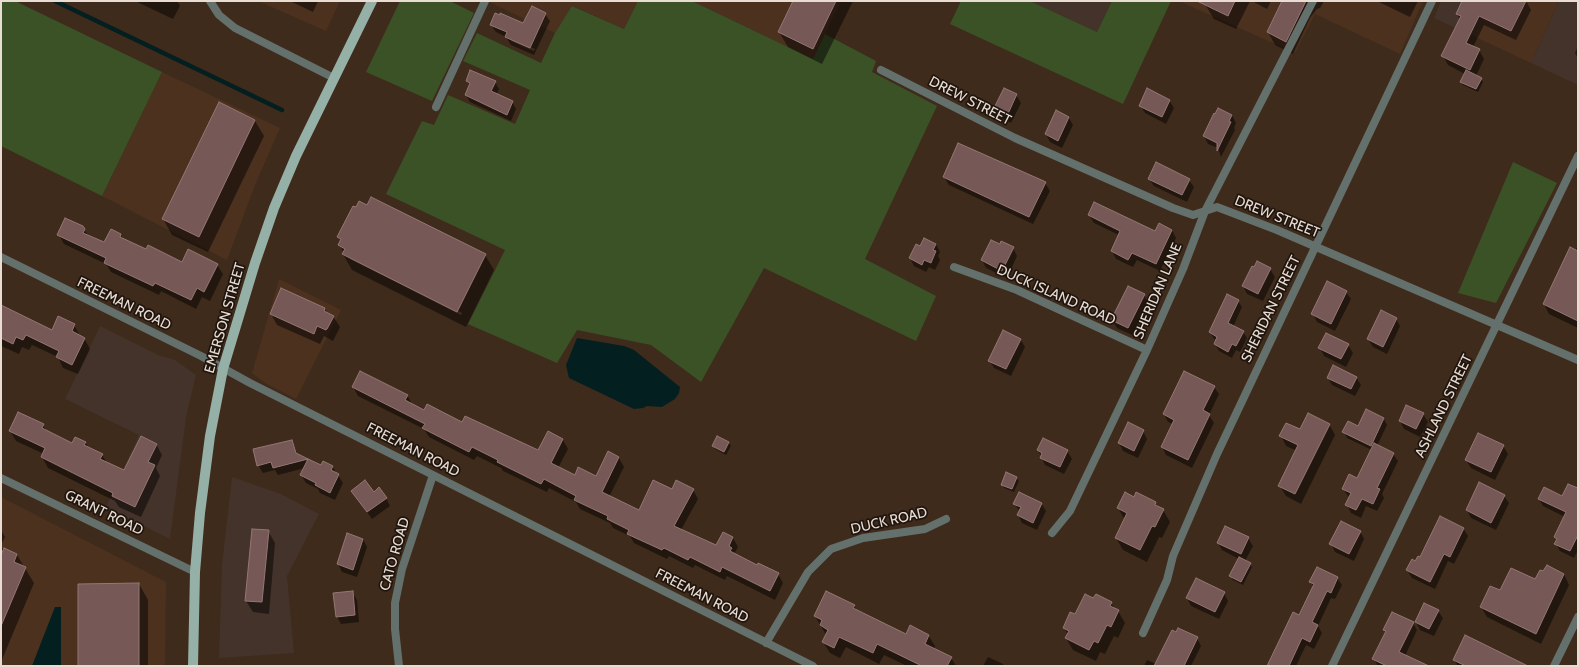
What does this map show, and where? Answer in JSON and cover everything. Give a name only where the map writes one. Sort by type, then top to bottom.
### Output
[{"type":"main road","name":"EMERSON STREET","points":[[192,666],[195,572],[200,513],[208,449],[223,369],[255,264],[274,208],[296,156],[372,1]]},
{"type":"street","points":[[210,1],[219,15],[235,28],[334,78]]},
{"type":"street","points":[[436,107],[486,1]]},
{"type":"street","name":"SHERIDAN LANE","points":[[1052,534],[1070,511],[1147,350],[1183,269],[1205,211],[1254,113],[1313,1]]},
{"type":"street","name":"SHERIDAN STREET","points":[[1143,633],[1167,580],[1173,556],[1216,454],[1432,1]]},
{"type":"street","name":"DREW STREET","points":[[881,70],[1015,138],[1166,205],[1193,215],[1217,207],[1316,247],[1578,360]]},
{"type":"street","name":"ASHLAND STREET","points":[[1332,666],[1578,156]]},
{"type":"street","name":"FREEMAN ROAD","points":[[1,257],[813,666]]},
{"type":"street","name":"DUCK ISLAND ROAD","points":[[954,267],[1017,290],[1147,350]]},
{"type":"street","name":"CATO ROAD","points":[[399,666],[395,629],[395,603],[402,569],[433,475]]},
{"type":"street","name":"GRANT ROAD","points":[[1,478],[195,572]]},
{"type":"street","name":"DUCK ROAD","points":[[766,643],[808,572],[832,549],[863,538],[925,529],[946,519]]},
{"type":"street","points":[[1554,666],[1578,617]]},
{"type":"shaded area","points":[[258,1],[340,1],[326,31]]},
{"type":"shaded area","points":[[492,1],[638,1],[624,29],[573,6],[555,33],[491,3]]},
{"type":"shaded area","points":[[692,1],[841,1],[813,59]]},
{"type":"shaded area","points":[[1030,1],[1112,1],[1097,32]]},
{"type":"shaded area","points":[[1179,1],[1423,1],[1400,54],[1315,14],[1295,53]]},
{"type":"shaded area","points":[[1441,1],[1490,1],[1473,36],[1434,18]]},
{"type":"shaded area","points":[[1490,1],[1559,1],[1531,63],[1473,36]]},
{"type":"shaded area","points":[[1559,1],[1578,1],[1578,85],[1531,63]]},
{"type":"shaded area","points":[[162,72],[280,128],[255,185],[227,260],[102,196]]},
{"type":"shaded area","points":[[279,279],[341,310],[296,399],[265,383],[252,373]]},
{"type":"shaded area","points":[[100,326],[158,355],[175,360],[196,375],[186,417],[170,539],[106,507],[139,435],[65,399]]},
{"type":"shaded area","points":[[232,477],[281,494],[319,514],[287,576],[294,653],[219,658],[222,565]]},
{"type":"shaded area","points":[[1,497],[166,582],[165,666],[61,666],[61,607],[55,607],[32,666],[1,666]]},
{"type":"green space","points":[[1,1],[15,1],[162,72],[102,196],[1,146]]},
{"type":"green space","points":[[400,1],[450,1],[474,13],[432,101],[366,72]]},
{"type":"green space","points":[[638,1],[692,1],[813,59],[825,34],[876,61],[872,72],[937,106],[865,259],[936,296],[916,341],[764,268],[701,382],[651,345],[577,330],[557,363],[468,324],[505,250],[386,194],[422,121],[434,125],[448,95],[515,124],[530,90],[463,61],[477,33],[541,63],[555,33],[572,6],[624,29]]},
{"type":"green space","points":[[961,1],[1030,1],[1097,32],[1112,1],[1171,1],[1123,104],[950,24]]},
{"type":"green space","points":[[1513,162],[1557,183],[1496,303],[1458,293]]},
{"type":"water","points":[[577,338],[624,346],[634,350],[680,387],[679,393],[675,399],[662,407],[647,406],[634,409],[569,378],[566,365]]},
{"type":"water","points":[[55,607],[61,607],[61,666],[32,666]]},
{"type":"building","points":[[793,1],[836,1],[813,49],[778,32]]},
{"type":"building","points":[[1197,1],[1235,1],[1228,16]]},
{"type":"building","points":[[1282,1],[1306,1],[1286,42],[1267,32]]},
{"type":"building","points":[[1462,1],[1526,1],[1511,31],[1479,16],[1466,43],[1480,49],[1470,70],[1441,56],[1461,16],[1456,14]]},
{"type":"building","points":[[532,6],[546,13],[530,48],[505,37],[507,32],[490,25],[495,13],[500,15],[500,13],[523,23]]},
{"type":"building","points":[[470,70],[496,81],[491,91],[513,101],[507,115],[465,95],[470,83],[466,81]]},
{"type":"building","points":[[1466,70],[1482,78],[1476,89],[1460,82]]},
{"type":"building","points":[[1004,88],[1017,94],[1007,116],[993,110]]},
{"type":"building","points":[[1147,88],[1170,100],[1162,117],[1139,106]]},
{"type":"building","points":[[219,102],[255,120],[199,237],[162,219]]},
{"type":"building","points":[[1218,108],[1232,115],[1229,121],[1231,122],[1217,151],[1217,143],[1203,136]]},
{"type":"building","points":[[1056,110],[1069,117],[1058,141],[1045,134]]},
{"type":"building","points":[[958,143],[1046,182],[1029,217],[943,177]]},
{"type":"building","points":[[1156,162],[1190,179],[1182,195],[1148,179]]},
{"type":"building","points":[[371,197],[486,254],[457,312],[342,254],[345,249],[338,245],[341,239],[337,237],[353,206],[356,207],[359,201],[367,205]]},
{"type":"building","points":[[1094,202],[1155,231],[1159,223],[1172,230],[1156,264],[1132,253],[1128,260],[1111,251],[1120,231],[1088,215]]},
{"type":"building","points":[[65,218],[83,226],[85,229],[83,233],[104,242],[111,229],[121,234],[120,237],[146,249],[148,245],[182,262],[188,249],[218,264],[204,292],[197,288],[191,300],[155,283],[153,286],[104,263],[106,258],[57,235]]},
{"type":"building","points":[[924,238],[936,244],[933,250],[936,251],[931,263],[924,260],[922,265],[909,258],[916,244],[920,246]]},
{"type":"building","points":[[991,240],[1000,244],[1001,241],[1014,247],[1002,271],[981,260]]},
{"type":"building","points":[[1570,247],[1578,251],[1578,321],[1543,304]]},
{"type":"building","points":[[1257,261],[1271,268],[1258,294],[1242,286],[1252,266],[1254,267]]},
{"type":"building","points":[[1327,281],[1347,291],[1331,324],[1311,314]]},
{"type":"building","points":[[1128,286],[1145,294],[1128,328],[1111,320]]},
{"type":"building","points":[[281,288],[325,308],[324,311],[334,316],[327,329],[326,330],[317,326],[314,334],[270,314]]},
{"type":"building","points":[[1227,294],[1239,300],[1228,323],[1244,331],[1236,346],[1232,344],[1228,352],[1214,344],[1217,337],[1209,332]]},
{"type":"building","points":[[1,305],[52,330],[58,316],[75,324],[72,331],[85,338],[72,365],[56,357],[59,351],[26,335],[23,340],[16,337],[13,344],[1,338]]},
{"type":"building","points":[[1381,310],[1397,318],[1383,347],[1367,339]]},
{"type":"building","points":[[1003,330],[1021,339],[1006,369],[988,361]]},
{"type":"building","points":[[1326,333],[1349,344],[1341,359],[1318,348]]},
{"type":"building","points":[[1333,365],[1357,377],[1351,389],[1327,378]]},
{"type":"building","points":[[360,371],[408,395],[405,400],[424,410],[427,404],[462,422],[465,416],[538,450],[548,431],[563,439],[551,463],[575,475],[578,467],[596,476],[608,451],[619,457],[602,492],[639,510],[653,480],[672,489],[676,480],[694,489],[674,526],[716,545],[723,532],[733,537],[729,546],[732,548],[730,551],[757,565],[758,563],[779,573],[770,591],[722,567],[720,572],[690,557],[688,560],[664,548],[662,550],[627,534],[629,530],[607,519],[608,516],[574,500],[576,496],[544,479],[541,484],[497,462],[498,460],[472,447],[469,452],[422,428],[425,424],[352,387]]},
{"type":"building","points":[[1184,371],[1215,386],[1203,410],[1210,414],[1188,460],[1161,447],[1174,420],[1163,414]]},
{"type":"building","points":[[1406,405],[1424,413],[1416,429],[1399,421]]},
{"type":"building","points":[[1366,409],[1384,418],[1371,446],[1342,432],[1348,421],[1358,426]]},
{"type":"building","points":[[18,412],[44,424],[42,428],[72,443],[75,437],[86,442],[84,445],[103,454],[100,459],[124,470],[141,436],[157,444],[148,462],[155,465],[135,507],[112,496],[113,493],[41,457],[45,448],[9,431]]},
{"type":"building","points":[[1308,413],[1330,424],[1295,494],[1278,486],[1298,445],[1279,436],[1286,423],[1300,429]]},
{"type":"building","points":[[1128,422],[1144,430],[1134,451],[1118,443]]},
{"type":"building","points":[[1478,433],[1504,445],[1491,472],[1465,460]]},
{"type":"building","points":[[717,436],[729,442],[724,452],[712,446]]},
{"type":"building","points":[[1043,438],[1068,450],[1060,467],[1040,458],[1042,453],[1037,450]]},
{"type":"building","points":[[292,440],[296,453],[308,459],[273,468],[271,462],[257,466],[253,449]]},
{"type":"building","points":[[1374,443],[1394,453],[1377,488],[1380,489],[1373,504],[1362,499],[1356,510],[1345,505],[1351,493],[1342,489],[1349,474],[1357,478]]},
{"type":"building","points":[[308,459],[321,465],[323,461],[333,466],[331,470],[339,474],[330,493],[315,485],[316,483],[300,475]]},
{"type":"building","points":[[1006,472],[1017,477],[1012,489],[1001,485]]},
{"type":"building","points":[[365,480],[374,492],[379,487],[387,498],[367,512],[351,491]]},
{"type":"building","points":[[1479,482],[1505,495],[1491,523],[1466,510]]},
{"type":"building","points":[[1568,484],[1578,488],[1578,535],[1570,551],[1554,544],[1557,539],[1554,537],[1566,512],[1538,499],[1544,487],[1562,496]]},
{"type":"building","points":[[1019,492],[1042,503],[1033,523],[1017,515],[1021,507],[1013,504]]},
{"type":"building","points":[[1125,492],[1134,497],[1136,492],[1156,502],[1155,505],[1164,509],[1155,527],[1152,526],[1140,550],[1115,538],[1127,513],[1117,508]]},
{"type":"building","points":[[1440,516],[1464,528],[1450,557],[1444,554],[1430,582],[1406,570],[1412,559],[1415,561],[1418,556],[1420,557]]},
{"type":"building","points":[[1341,521],[1361,531],[1349,554],[1329,544]]},
{"type":"building","points":[[1225,526],[1249,537],[1241,554],[1217,543]]},
{"type":"building","points":[[252,529],[269,530],[262,602],[245,601]]},
{"type":"building","points":[[347,533],[363,539],[353,570],[337,564]]},
{"type":"building","points":[[4,548],[17,554],[14,562],[26,567],[1,626],[1,555]]},
{"type":"building","points":[[1239,557],[1251,563],[1241,582],[1229,576]]},
{"type":"building","points":[[1547,565],[1564,574],[1536,634],[1480,607],[1490,586],[1500,590],[1511,568],[1535,579],[1540,570],[1543,571]]},
{"type":"building","points":[[1317,567],[1338,577],[1331,593],[1327,591],[1312,622],[1318,625],[1310,642],[1302,638],[1289,666],[1267,666],[1293,612],[1299,615],[1314,584],[1309,582]]},
{"type":"building","points":[[1196,578],[1225,592],[1215,612],[1186,598]]},
{"type":"building","points":[[139,583],[139,666],[78,666],[78,584]]},
{"type":"building","points":[[353,591],[355,615],[336,617],[333,593]]},
{"type":"building","points":[[826,591],[855,605],[853,608],[906,634],[910,625],[929,635],[925,644],[952,657],[947,666],[922,666],[877,644],[873,653],[839,637],[834,648],[822,642],[828,630],[820,625],[822,620],[814,616]]},
{"type":"building","points":[[1085,594],[1093,598],[1096,594],[1112,602],[1110,606],[1119,610],[1111,627],[1107,625],[1098,643],[1094,641],[1089,650],[1065,638],[1069,631],[1063,628],[1070,612],[1075,614]]},
{"type":"building","points":[[1424,603],[1439,610],[1429,629],[1415,622]]},
{"type":"building","points":[[1392,612],[1414,622],[1399,652],[1429,666],[1387,666],[1372,659],[1386,631],[1383,630]]},
{"type":"building","points":[[1178,628],[1198,637],[1184,666],[1154,666],[1172,630],[1176,632]]},
{"type":"building","points":[[1465,635],[1528,666],[1466,666],[1453,660]]},
{"type":"waterway","points":[[55,1],[282,110]]}]
